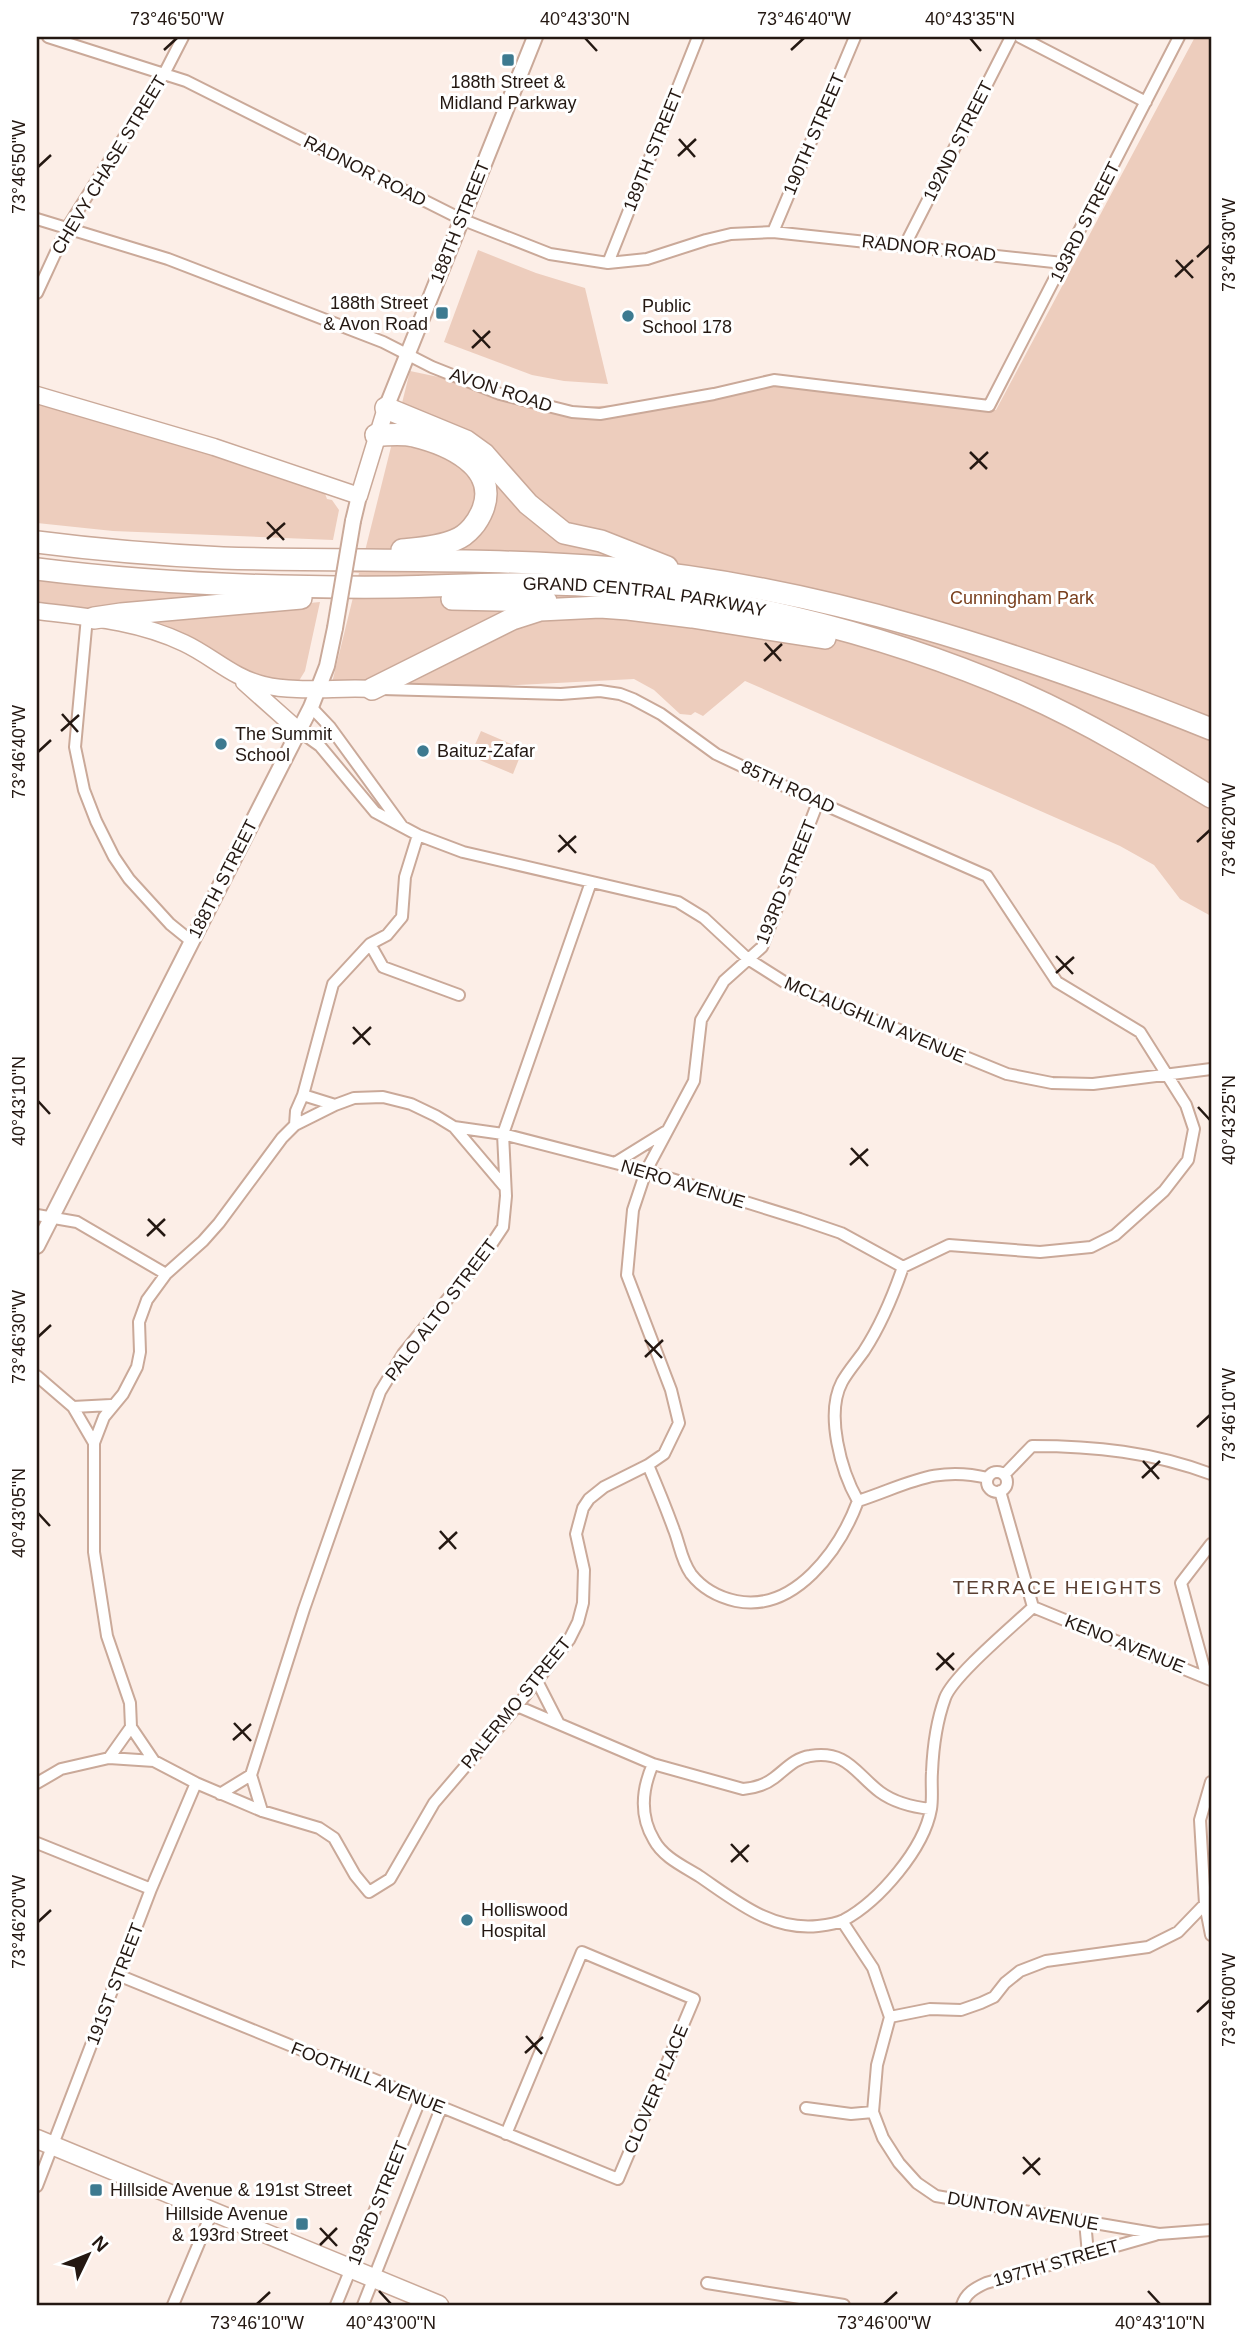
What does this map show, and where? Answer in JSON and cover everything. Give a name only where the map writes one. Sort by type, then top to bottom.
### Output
[{"type":"highway","points":[[386,408],[466,441],[491,461],[528,504],[565,533],[601,541],[699,579]]},
{"type":"highway","points":[[322,559],[439,545],[457,540],[467,533],[482,513],[486,501],[484,482],[467,458],[412,435],[376,435]]},
{"type":"highway","name":"GRAND CENTRAL PARKWAY","points":[[37,542],[115,552],[222,558],[536,563],[617,568],[788,593],[881,616],[989,648],[1211,729]]},
{"type":"highway","name":"GRAND CENTRAL PARKWAY","points":[[37,569],[105,578],[214,584],[394,587],[551,584],[684,597],[771,612],[900,648],[985,678],[1025,695],[1143,756],[1211,797]]},
{"type":"highway","points":[[91,618],[311,597],[538,601],[692,617],[900,648]]},
{"type":"highway","points":[[372,689],[521,615],[552,608],[600,607]]},
{"type":"highway","points":[[1116,693],[1211,742]]},
{"type":"highway","points":[[1143,756],[1211,783]]},
{"type":"main road","points":[[37,395],[214,447],[359,496],[386,408]]},
{"type":"main road","points":[[37,611],[91,618],[167,635],[205,654],[240,678],[299,731]]},
{"type":"main road","points":[[240,678],[285,688],[320,687]]},
{"type":"main road","name":"85TH ROAD","points":[[320,687],[372,689]]},
{"type":"main road","points":[[44,2142],[439,2305]]},
{"type":"street","name":"RADNOR ROAD","points":[[48,37],[186,81],[461,219],[550,254],[608,264],[648,259],[731,234],[773,232],[1063,263]]},
{"type":"street","name":"CHEVY CHASE STREET","points":[[37,293],[67,228],[164,74],[183,37]]},
{"type":"street","name":"188TH STREET","points":[[386,408],[535,37]]},
{"type":"street","name":"189TH STREET","points":[[608,264],[698,37]]},
{"type":"street","name":"190TH STREET","points":[[773,232],[855,37]]},
{"type":"street","name":"192ND STREET","points":[[905,244],[1011,37]]},
{"type":"street","points":[[1020,37],[1146,102]]},
{"type":"street","name":"193RD STREET","points":[[989,406],[1180,37]]},
{"type":"street","name":"AVON ROAD","points":[[37,219],[168,259],[383,342],[432,367],[499,394],[572,412],[600,414],[714,394],[774,380],[989,406]]},
{"type":"street","name":"188TH STREET","points":[[37,1246],[44,1216],[191,941],[320,687],[335,628],[359,496]]},
{"type":"street","points":[[91,618],[75,747],[85,790],[96,821],[114,857],[129,879],[170,924],[191,941]]},
{"type":"street","name":"85TH ROAD","points":[[372,689],[561,694],[600,691],[620,694],[661,714],[716,754],[987,876],[1057,982],[1140,1032],[1186,1105],[1194,1129],[1188,1160],[1164,1191],[1115,1235],[1091,1247],[1041,1252],[949,1245],[903,1267]]},
{"type":"street","name":"MCLAUGHLIN AVENUE","points":[[311,707],[330,727],[404,828]]},
{"type":"street","name":"MCLAUGHLIN AVENUE","points":[[299,731],[320,746],[359,797],[375,812],[418,835],[463,852],[687,906],[748,959],[775,977],[803,991],[1007,1074],[1040,1081],[1077,1084],[1108,1083],[1211,1069]]},
{"type":"street","name":"193RD STREET","points":[[748,959],[762,947],[818,802]]},
{"type":"street","points":[[155,1761],[131,1727],[131,1703],[107,1636],[94,1552],[94,1443],[111,1405],[123,1394],[138,1367],[139,1322],[147,1300],[166,1274],[204,1241],[282,1138],[295,1125],[296,1111],[303,1096],[333,984],[370,944],[387,934],[402,917],[405,877],[418,835]]},
{"type":"street","name":"PALO ALTO STREET","points":[[251,1775],[304,1609],[380,1392],[403,1354],[503,1227],[506,1213],[503,1134],[591,882]]},
{"type":"street","points":[[370,944],[383,967],[459,995]]},
{"type":"street","name":"PALERMO STREET","points":[[262,1811],[319,1828],[334,1838],[355,1875],[369,1892],[390,1879],[434,1803],[569,1640],[583,1603],[584,1570],[576,1534],[583,1508],[589,1499],[604,1487],[664,1454],[678,1423],[671,1390],[627,1275],[633,1210],[646,1171],[694,1081],[701,1020],[724,981],[748,959]]},
{"type":"street","name":"NERO AVENUE","points":[[303,1096],[335,1105]]},
{"type":"street","name":"NERO AVENUE","points":[[295,1125],[354,1098],[383,1097],[411,1104],[454,1128],[504,1186]]},
{"type":"street","name":"NERO AVENUE","points":[[454,1128],[503,1134],[646,1171],[841,1234],[903,1267]]},
{"type":"street","points":[[615,1163],[667,1131]]},
{"type":"street","points":[[44,1216],[77,1222],[166,1274]]},
{"type":"street","points":[[858,1501],[839,1453],[836,1407],[841,1383],[881,1321],[903,1267]]},
{"type":"street","points":[[37,1376],[73,1407],[94,1443]]},
{"type":"street","points":[[73,1407],[111,1405]]},
{"type":"street","points":[[1004,1475],[1032,1446],[1080,1446],[1141,1454],[1178,1462],[1211,1474]]},
{"type":"street","points":[[648,1465],[675,1532],[680,1554],[693,1576],[713,1593],[746,1603],[771,1600],[801,1582],[819,1567],[841,1538],[858,1501],[936,1474],[960,1472],[988,1478]]},
{"type":"street","points":[[996,1472],[1004,1475],[1007,1482],[1000,1491],[990,1489],[987,1485],[988,1478],[996,1472]]},
{"type":"street","points":[[653,1764],[647,1777],[643,1801],[645,1816],[655,1843],[662,1852],[750,1910],[768,1920],[806,1927],[842,1921],[880,1892],[916,1845],[931,1809],[932,1768],[946,1696],[975,1662],[1033,1607],[1000,1491]]},
{"type":"street","points":[[1210,1677],[1181,1583],[1211,1544]]},
{"type":"street","name":"KENO AVENUE","points":[[1033,1607],[1210,1677]]},
{"type":"street","points":[[537,1681],[558,1722]]},
{"type":"street","points":[[517,1706],[653,1764],[743,1789],[757,1787],[772,1780],[799,1759],[820,1755],[835,1756],[858,1770],[890,1798],[908,1806],[931,1809]]},
{"type":"street","points":[[108,1758],[131,1727]]},
{"type":"street","points":[[37,1783],[61,1769],[108,1758],[155,1761],[196,1783],[262,1811]]},
{"type":"street","points":[[220,1794],[251,1775],[262,1811]]},
{"type":"street","points":[[1211,1782],[1200,1820],[1211,1935]]},
{"type":"street","name":"191ST STREET","points":[[37,2186],[44,2142],[118,1975],[196,1783]]},
{"type":"street","points":[[37,1843],[151,1889]]},
{"type":"street","points":[[842,1921],[873,1968],[890,2017],[930,2009],[961,2010],[981,2003],[994,1997],[1005,1983],[1020,1971],[1046,1961],[1148,1947],[1163,1941],[1208,1908]]},
{"type":"street","name":"CLOVER PLACE","points":[[506,2134],[582,1952],[694,1999],[618,2179]]},
{"type":"street","name":"FOOTHILL AVENUE","points":[[118,1975],[618,2179]]},
{"type":"street","name":"DUNTON AVENUE","points":[[890,2017],[877,2065],[873,2112],[883,2138],[899,2163],[917,2183],[936,2196],[1159,2234],[1211,2230]]},
{"type":"street","name":"193RD STREET","points":[[336,2305],[420,2100]]},
{"type":"street","name":"193RD STREET","points":[[363,2305],[441,2108]]},
{"type":"street","points":[[806,2108],[850,2114],[873,2112]]},
{"type":"street","points":[[389,2179],[409,2188]]},
{"type":"street","points":[[173,2305],[212,2212]]},
{"type":"street","points":[[1086,2221],[1088,2254]]},
{"type":"street","name":"197TH STREET","points":[[962,2305],[975,2288],[986,2283],[1159,2234]]},
{"type":"street","points":[[707,2283],[845,2305]]},
{"type":"green space","name":"Cunningham Park","points":[[1195,37],[1211,37],[1211,916],[1180,899],[1154,865],[1120,846],[745,681],[703,716],[695,712],[691,715],[680,714],[654,690],[634,679],[329,695],[359,573],[285,568],[361,567],[410,371],[581,407],[653,403],[780,379],[965,409],[996,410]]},
{"type":"green space","points":[[478,250],[536,273],[585,288],[608,384],[564,381],[532,375],[444,342]]},
{"type":"green space","points":[[37,399],[324,491],[327,499],[332,500],[339,510],[333,540],[113,531],[37,523]]},
{"type":"green space","points":[[37,580],[127,588],[295,593],[134,607],[69,607],[37,605]]},
{"type":"green space","points":[[320,602],[305,671],[297,684],[264,683],[155,626],[153,618]]},
{"type":"green space","points":[[481,731],[523,749],[513,774],[470,756]]},
{"type":"place","name":"188th Street & Midland Parkway","points":[[508,60]]},
{"type":"place","name":"188th Street & Avon Road","points":[[442,313]]},
{"type":"place","name":"Public School 178","points":[[628,316]]},
{"type":"place","name":"The Summit School","points":[[221,744]]},
{"type":"place","name":"Baituz-Zafar","points":[[423,751]]},
{"type":"place","name":"Holliswood Hospital","points":[[467,1920]]},
{"type":"place","name":"Hillside Avenue & 191st Street","points":[[96,2190]]},
{"type":"place","name":"Hillside Avenue & 193rd Street","points":[[302,2224]]},
{"type":"district","name":"TERRACE HEIGHTS","points":[[1058,1587]]}]
